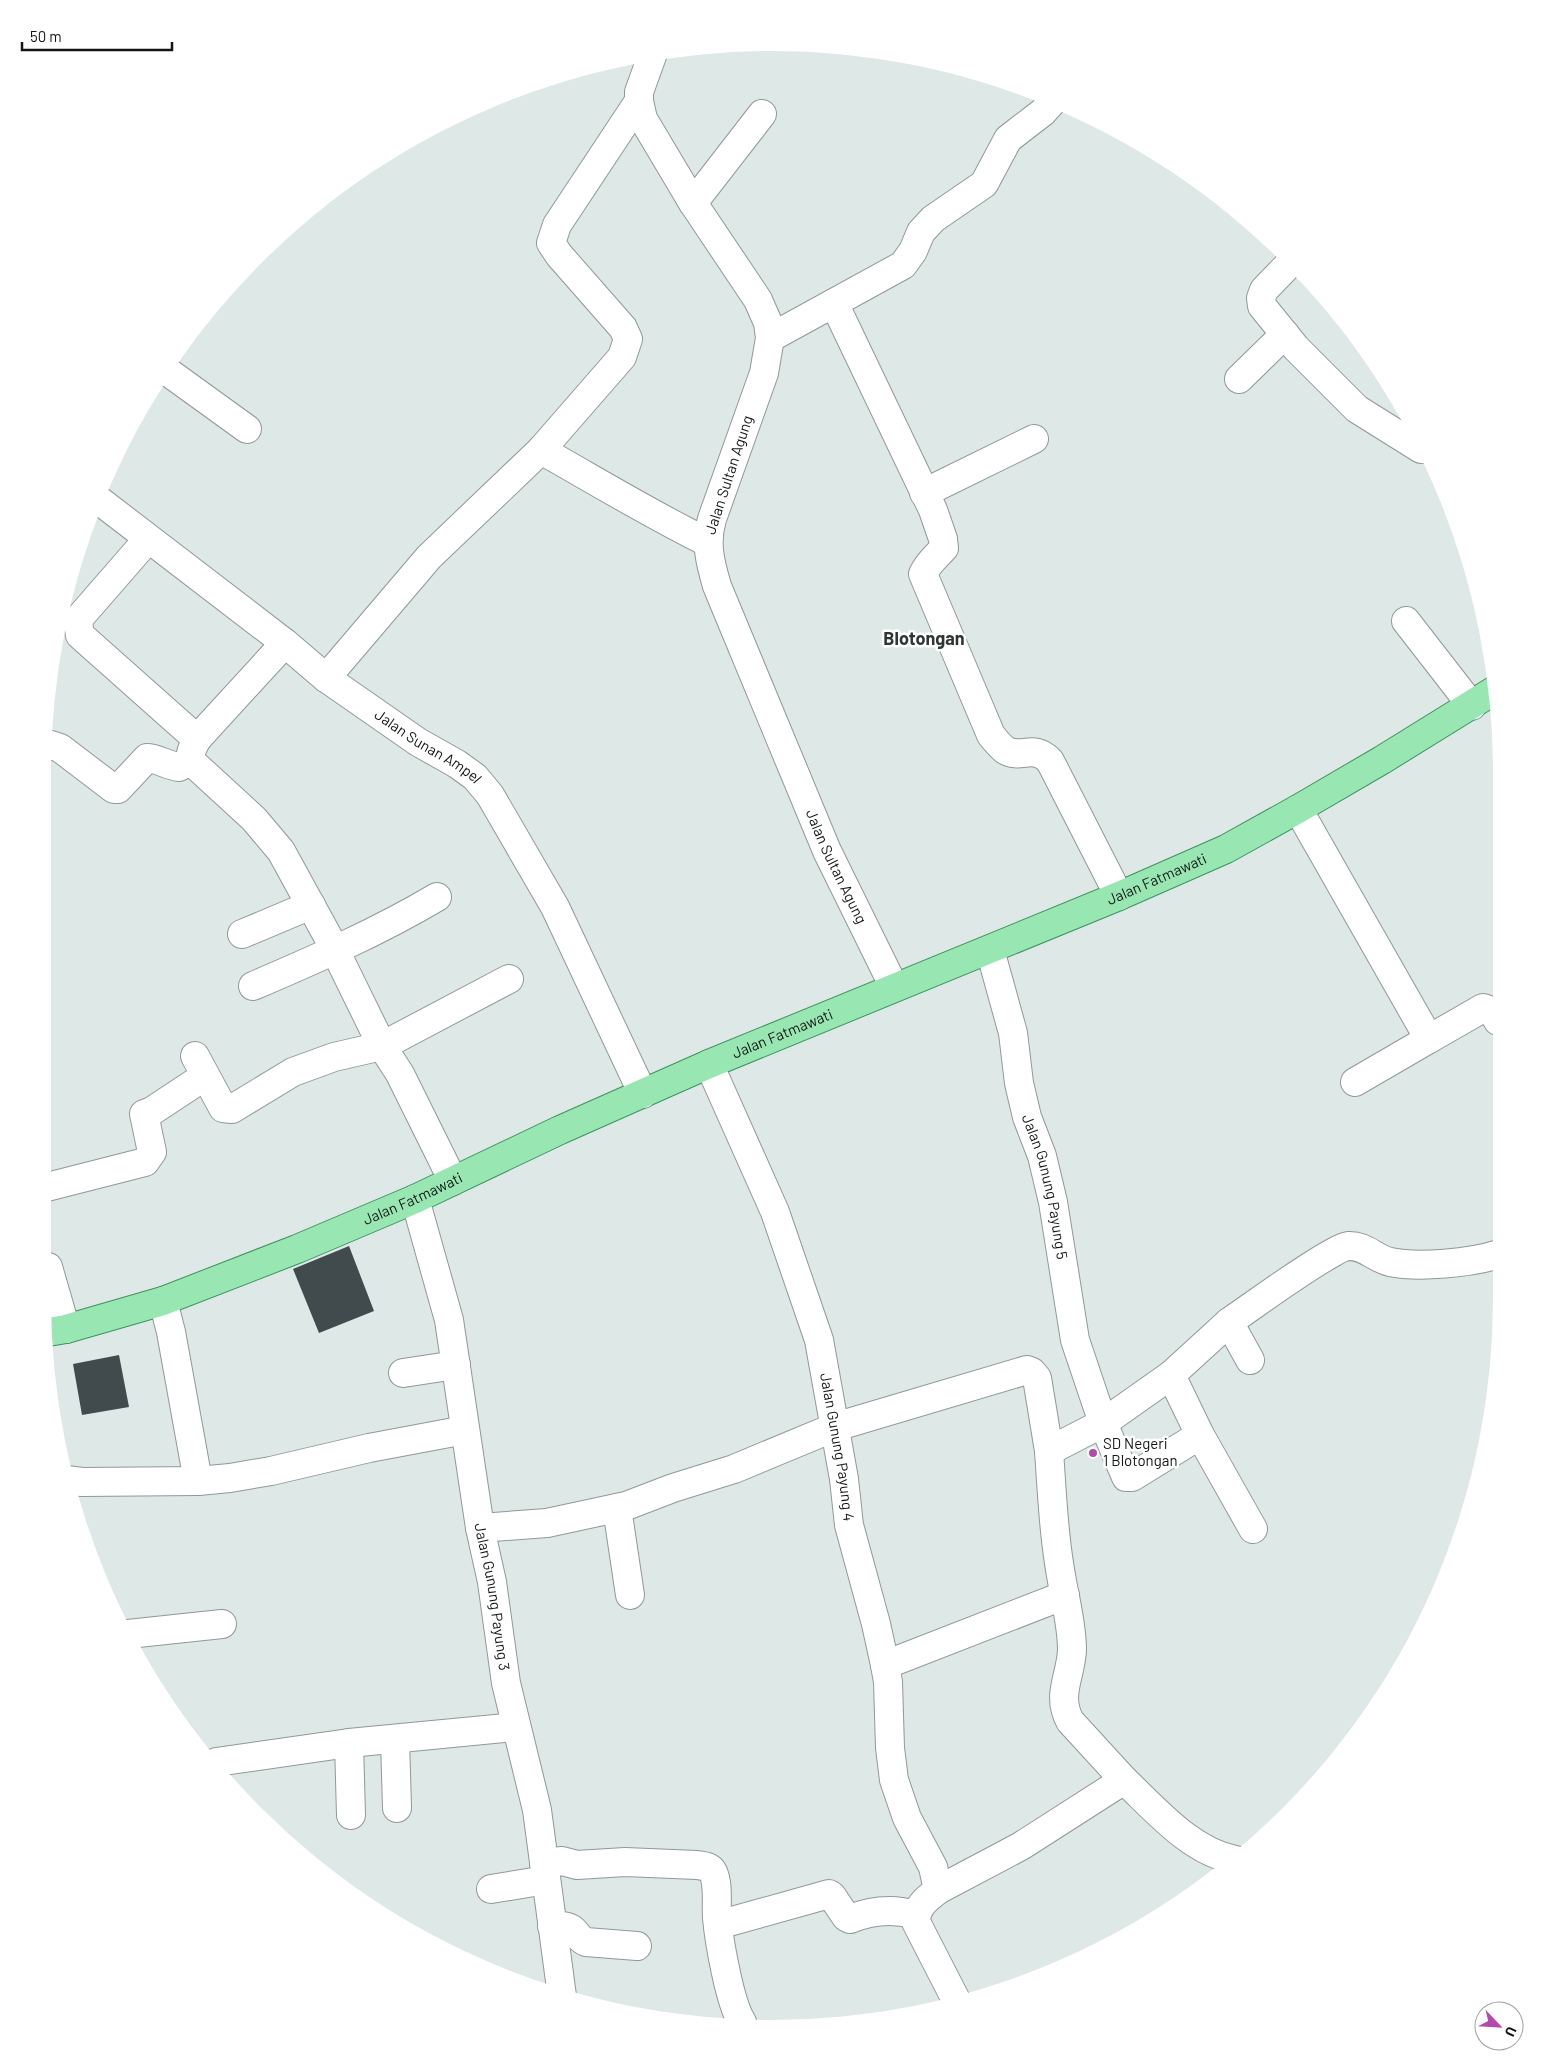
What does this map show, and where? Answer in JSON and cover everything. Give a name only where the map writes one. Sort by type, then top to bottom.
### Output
[{"type":"main road","name":"Jalan Fatmawati","points":[[57,1330],[163,1301],[297,1249],[415,1199],[709,1064],[773,1039],[894,987],[990,950],[1226,849],[1298,809],[1488,695]]},
{"type":"street","points":[[326,678],[430,557],[541,450],[622,357],[628,339],[623,328],[559,255],[551,243],[557,225],[639,101],[642,83],[650,62]]},
{"type":"street","name":"Jalan Sultan Agung","points":[[639,101],[647,126],[693,203],[761,306],[768,323],[770,338],[764,373],[712,519],[707,542],[709,556],[717,586],[827,851],[894,987]]},
{"type":"street","points":[[770,338],[902,265],[913,251],[921,232],[933,219],[984,184],[1008,139],[1048,106]]},
{"type":"street","points":[[693,203],[762,114]]},
{"type":"street","points":[[1286,267],[1264,290],[1261,298],[1262,306],[1296,348],[1357,409],[1413,444]]},
{"type":"street","points":[[834,303],[924,493],[940,532],[944,548],[928,564],[923,574],[991,736],[1006,751],[1023,753],[1034,751],[1044,754],[1050,761],[1119,896]]},
{"type":"street","points":[[1239,379],[1285,334]]},
{"type":"street","points":[[172,374],[248,429]]},
{"type":"street","points":[[924,493],[1034,438]]},
{"type":"street","points":[[541,450],[582,472],[611,492],[707,542]]},
{"type":"street","name":"Jalan Sunan Ampel","points":[[103,504],[285,643],[326,678],[418,742],[476,777],[490,795],[555,907],[643,1094]]},
{"type":"street","points":[[148,538],[81,616],[78,622],[80,635],[160,707],[181,722],[194,749],[269,835],[296,875],[382,1046],[400,1074],[453,1181]]},
{"type":"street","points":[[1406,621],[1472,706]]},
{"type":"street","points":[[52,746],[60,748],[114,789],[118,789],[147,758],[153,758],[165,764],[179,767],[285,643]]},
{"type":"street","points":[[1298,809],[1429,1039]]},
{"type":"street","points":[[253,986],[335,951],[437,898]]},
{"type":"street","points":[[242,934],[311,905]]},
{"type":"street","name":"Jalan Gunung Payung 5","points":[[990,950],[1013,1033],[1018,1083],[1027,1117],[1042,1156],[1053,1202],[1075,1340],[1103,1424],[1126,1477],[1132,1477],[1200,1435]]},
{"type":"street","points":[[51,1186],[146,1162],[152,1152],[148,1113],[200,1066],[223,1108],[232,1109],[292,1072],[334,1057],[382,1046],[509,979]]},
{"type":"street","points":[[1355,1082],[1483,1008],[1493,1013]]},
{"type":"street","name":"Jalan Gunung Payung 4","points":[[709,1064],[775,1212],[819,1340],[844,1479],[849,1525],[876,1624],[888,1682],[890,1748],[894,1780],[906,1818],[932,1867],[938,1890]]},
{"type":"street","name":"Jalan Gunung Payung 3","points":[[415,1199],[449,1320],[480,1528],[492,1582],[498,1631],[515,1727],[537,1810],[561,1987]]},
{"type":"street","points":[[1048,1451],[1103,1424],[1171,1375],[1229,1322],[1319,1261],[1345,1246],[1365,1248],[1388,1262],[1408,1264],[1482,1260],[1493,1256]]},
{"type":"street","points":[[51,1288],[57,1330]]},
{"type":"street","points":[[163,1301],[171,1332],[198,1481]]},
{"type":"street","points":[[1229,1322],[1250,1360]]},
{"type":"street","points":[[403,1373],[456,1364]]},
{"type":"street","points":[[480,1528],[547,1523],[617,1508],[734,1469],[835,1427],[1027,1370],[1032,1372],[1037,1378],[1048,1451],[1054,1522],[1070,1616],[1072,1651],[1063,1698],[1064,1710],[1070,1720],[1124,1780],[1174,1826],[1205,1850],[1226,1859]]},
{"type":"street","points":[[1171,1375],[1200,1435],[1253,1529]]},
{"type":"street","points":[[75,1481],[198,1481],[230,1478],[271,1471],[369,1448],[465,1430]]},
{"type":"street","points":[[617,1508],[630,1595]]},
{"type":"street","points":[[885,1665],[1065,1595]]},
{"type":"street","points":[[134,1633],[222,1624]]},
{"type":"street","points":[[220,1761],[349,1743],[515,1727]]},
{"type":"street","points":[[394,1740],[397,1808]]},
{"type":"street","points":[[349,1743],[351,1815]]},
{"type":"street","points":[[954,1996],[916,1922],[916,1915],[924,1901],[938,1890],[1021,1846],[1124,1780]]},
{"type":"street","points":[[491,1889],[545,1871],[562,1861],[577,1865],[625,1862],[697,1864],[708,1867],[713,1871],[715,1879],[718,1925],[733,2006],[740,2019]]},
{"type":"street","points":[[718,1925],[829,1894],[850,1920],[886,1910],[898,1910],[916,1915]]},
{"type":"street","points":[[552,1926],[572,1929],[586,1942],[637,1946]]},
{"type":"building","points":[[349,1246],[374,1311],[319,1333],[293,1269]]},
{"type":"building","points":[[119,1355],[129,1407],[82,1415],[73,1364]]},
{"type":"place","name":"SD Negeri 1 Blotongan","points":[[1093,1453]]},
{"type":"district","name":"Blotongan","points":[[924,639]]}]
